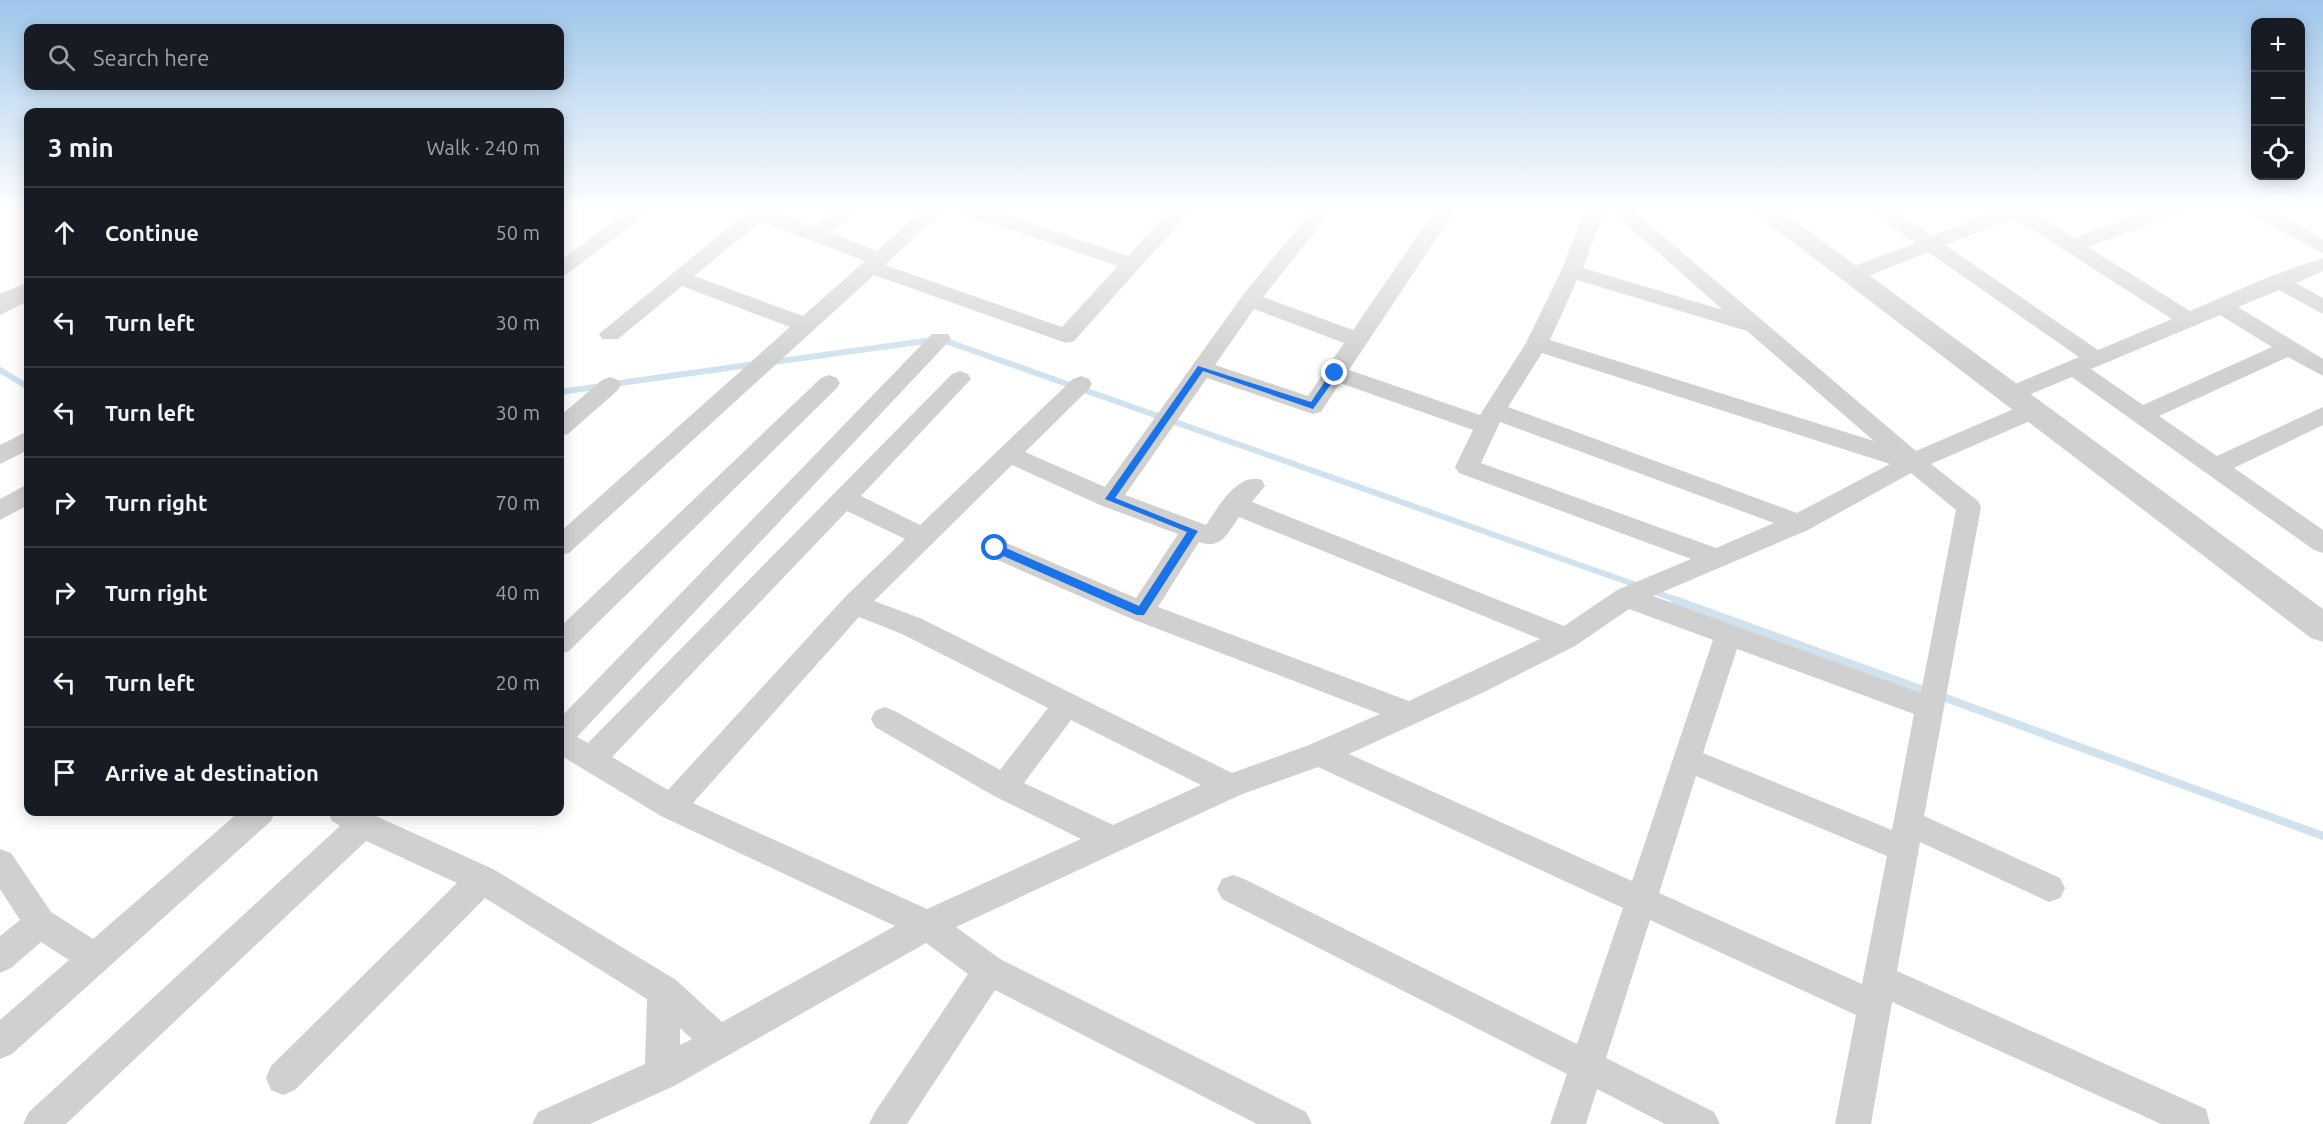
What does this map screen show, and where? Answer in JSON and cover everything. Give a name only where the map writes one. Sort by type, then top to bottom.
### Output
[{"type":"street","points":[[610,334],[698,261]]},
{"type":"street","points":[[872,261],[1066,336],[1134,261]]},
{"type":"street","points":[[1124,261],[1132,264]]},
{"type":"street","points":[[1109,499],[1250,300],[1281,261]]},
{"type":"street","points":[[1201,368],[1313,406],[1411,261]]},
{"type":"street","points":[[1575,261],[1537,344],[1490,419],[1467,466],[1717,558]]},
{"type":"street","points":[[1680,261],[1912,462],[1969,507],[1853,1124]]},
{"type":"street","points":[[1833,261],[2323,628]]},
{"type":"street","points":[[1851,275],[1886,261]]},
{"type":"street","points":[[1955,261],[2096,359]]},
{"type":"street","points":[[2096,261],[2189,320]]},
{"type":"street","points":[[564,537],[875,263]]},
{"type":"street","points":[[575,1120],[927,926],[1230,786],[1319,754],[1410,713],[1566,638],[1626,597],[1799,523],[2021,403],[2074,368],[2323,264]]},
{"type":"street","points":[[1571,271],[1757,327]]},
{"type":"street","points":[[678,277],[806,325]]},
{"type":"street","points":[[2278,281],[2323,307]]},
{"type":"street","points":[[0,306],[24,292]]},
{"type":"street","points":[[1250,300],[1358,340]]},
{"type":"street","points":[[2222,306],[2323,369]]},
{"type":"street","points":[[564,732],[940,339]]},
{"type":"street","points":[[1537,344],[1912,462]]},
{"type":"street","points":[[2141,415],[2290,348]]},
{"type":"street","points":[[2074,368],[2323,543]]},
{"type":"street","points":[[1335,373],[1490,419],[1799,523]]},
{"type":"street","points":[[591,759],[960,380]]},
{"type":"street","points":[[564,639],[829,383]]},
{"type":"street","points":[[671,807],[854,604],[1081,384]]},
{"type":"street","points":[[564,425],[610,385]]},
{"type":"street","points":[[2215,467],[2320,419]]},
{"type":"street","points":[[0,456],[24,441]]},
{"type":"street","points":[[1008,454],[1109,499],[1210,537],[1234,505],[1253,486]]},
{"type":"street","points":[[0,511],[24,496]]},
{"type":"street","points":[[844,499],[923,537]]},
{"type":"street","points":[[1234,505],[1566,638]]},
{"type":"street","points":[[1141,612],[1193,531]]},
{"type":"street","points":[[995,548],[1141,612],[1410,713]]},
{"type":"street","points":[[1626,597],[1728,634],[1932,699]]},
{"type":"street","points":[[854,604],[911,626],[1230,786]]},
{"type":"street","points":[[1568,1124],[1585,1066],[1728,634]]},
{"type":"street","points":[[1004,787],[1066,704]]},
{"type":"street","points":[[885,719],[1004,787],[1113,840]]},
{"type":"street","points":[[564,743],[671,807],[927,926],[989,970],[1294,1124]]},
{"type":"street","points":[[1319,754],[1641,900],[1878,993],[2194,1122]]},
{"type":"street","points":[[1688,760],[2049,888]]},
{"type":"street","points":[[0,1042],[256,816]]},
{"type":"street","points":[[41,1124],[352,818],[482,879],[664,991],[720,1042]]},
{"type":"street","points":[[0,863],[40,924],[95,959]]},
{"type":"street","points":[[284,1078],[482,879]]},
{"type":"street","points":[[1233,889],[1702,1124]]},
{"type":"street","points":[[0,957],[40,924]]},
{"type":"street","points":[[887,1124],[989,970]]},
{"type":"street","points":[[662,1074],[664,991]]},
{"type":"waterway","points":[[773,362],[940,339],[1639,586]]},
{"type":"waterway","points":[[613,384],[756,364]]},
{"type":"waterway","points":[[0,370],[24,385]]},
{"type":"waterway","points":[[564,391],[602,386]]},
{"type":"waterway","points":[[1652,591],[1680,601]]},
{"type":"waterway","points":[[1675,600],[1929,692]]},
{"type":"waterway","points":[[1940,696],[2323,836]]},
{"type":"route","points":[[995,548],[1034,563],[1141,612],[1193,531],[1109,499],[1201,368],[1313,406],[1335,373]]}]
